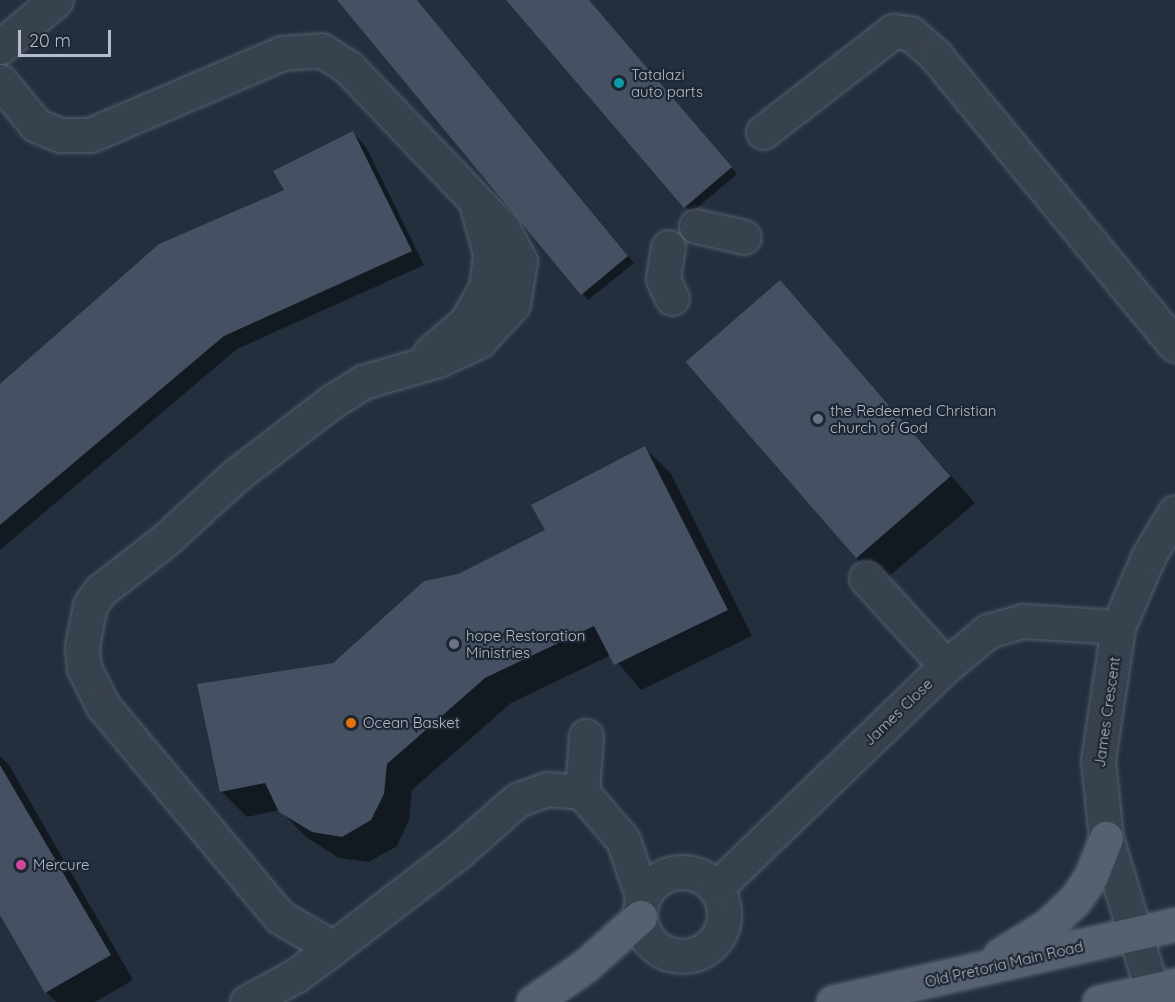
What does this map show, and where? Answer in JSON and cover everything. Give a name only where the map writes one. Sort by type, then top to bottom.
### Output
[{"type":"main road","points":[[961,974],[1035,935],[1067,908],[1091,876],[1106,838]]},
{"type":"main road","points":[[533,1002],[585,966],[641,908]]},
{"type":"main road","name":"Old Pretoria Main Road","points":[[832,1002],[1175,924]]},
{"type":"main road","points":[[1099,1002],[1164,988]]},
{"type":"street","points":[[0,47],[56,0]]},
{"type":"street","points":[[763,132],[885,37],[893,32],[910,33],[934,55],[1175,345]]},
{"type":"street","points":[[0,81],[36,125],[60,135],[90,135],[282,53],[321,50],[348,67],[503,229],[520,261],[513,304],[490,331],[465,350],[363,382],[323,409],[235,476],[164,541],[100,591],[90,605],[82,647],[84,668],[102,706],[280,917],[333,948]]},
{"type":"street","points":[[696,226],[744,237]]},
{"type":"street","points":[[668,247],[663,279],[672,298]]},
{"type":"street","name":"James Crescent","points":[[1164,988],[1135,934],[1106,838],[1098,760],[1118,627],[1149,555],[1175,512]]},
{"type":"street","points":[[867,578],[946,666]]},
{"type":"street","name":"James Close","points":[[716,888],[974,641],[1003,625],[1038,621],[1118,627]]},
{"type":"street","points":[[586,736],[582,792],[623,840],[678,871],[693,872],[716,888],[725,914],[723,927],[712,945],[694,955],[674,956],[655,947],[646,936],[623,840]]},
{"type":"street","points":[[247,1002],[295,976],[333,948],[458,852],[517,800],[547,789],[582,792]]},
{"type":"street","points":[[641,908],[657,880],[678,871]]},
{"type":"building","points":[[337,0],[417,0],[628,256],[581,295]]},
{"type":"building","name":"Tatalazi auto parts","points":[[506,0],[589,0],[732,167],[684,208]]},
{"type":"building","points":[[353,131],[412,251],[224,336],[0,525],[0,384],[159,244],[284,190],[273,171]]},
{"type":"building","name":"the Redeemed Christian church of God","points":[[780,280],[951,476],[856,558],[686,362]]},
{"type":"building","name":"hope Restoration Ministries","points":[[645,446],[728,610],[614,665],[594,626],[485,678],[387,764],[384,794],[371,820],[342,837],[312,832],[279,812],[265,783],[220,792],[197,684],[333,663],[424,581],[458,574],[545,530],[531,505]]},
{"type":"building","points":[[0,765],[111,955],[45,993],[0,915]]},
{"type":"place","name":"Tatalazi auto parts","points":[[619,83]]},
{"type":"place","name":"the Redeemed Christian church of God","points":[[818,419]]},
{"type":"place","name":"hope Restoration Ministries","points":[[454,644]]},
{"type":"place","name":"Ocean Basket","points":[[351,723]]},
{"type":"place","name":"Mercure","points":[[21,865]]}]
